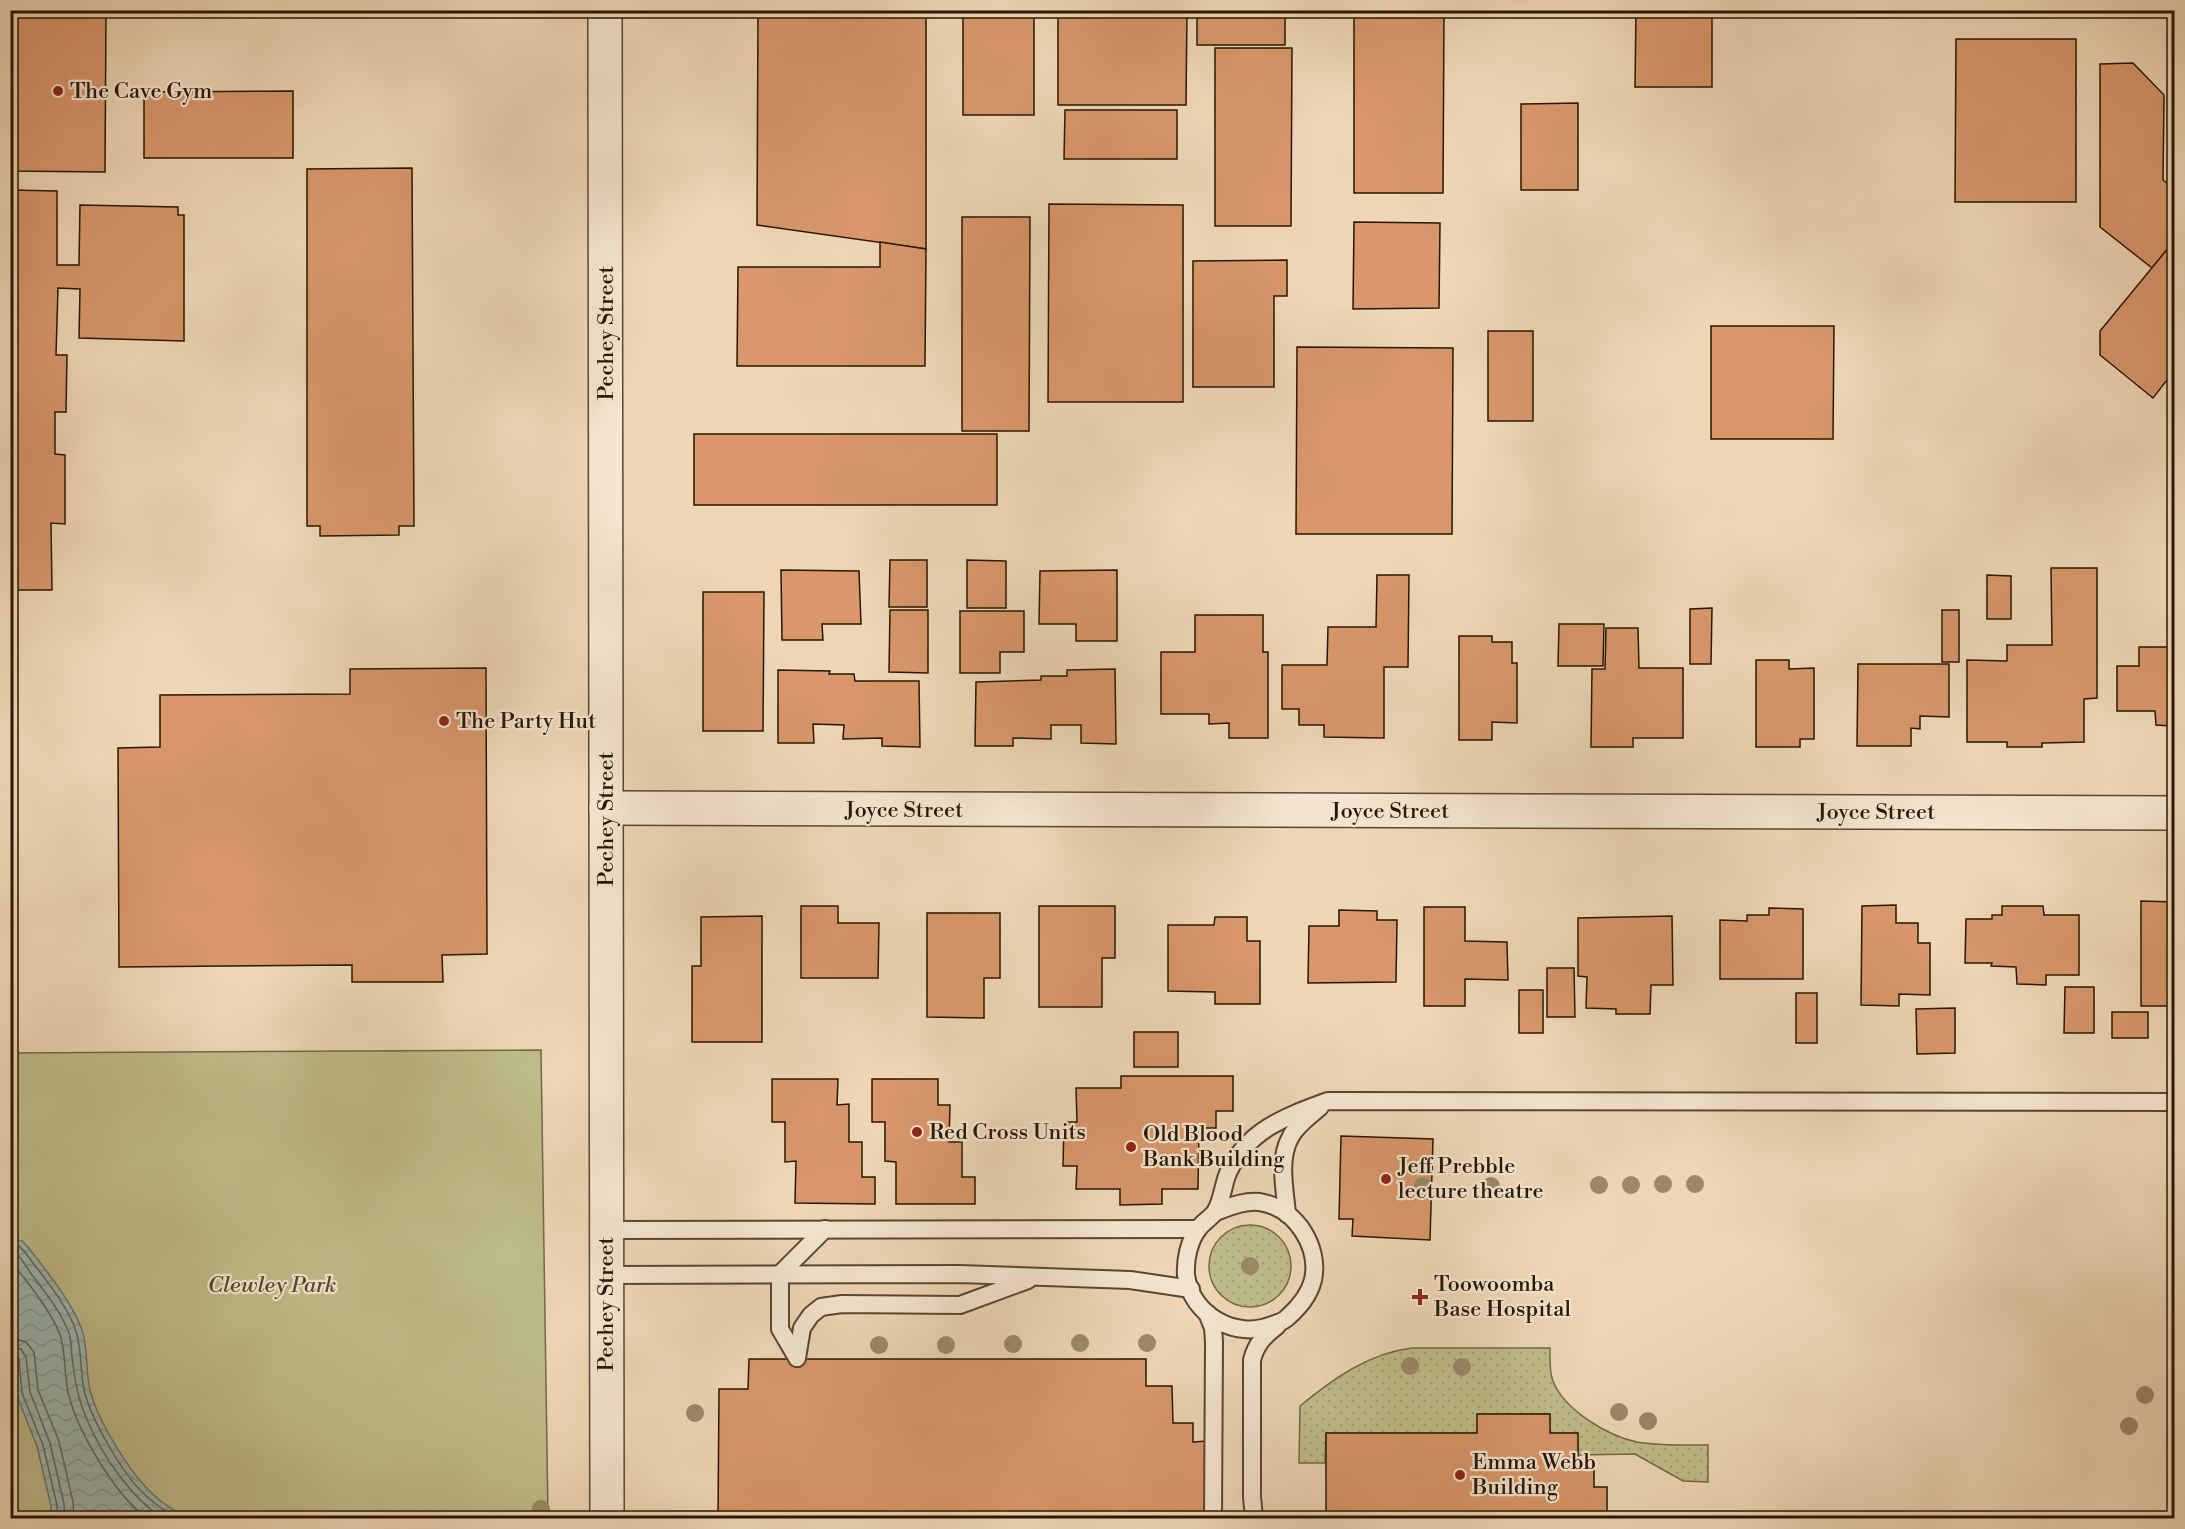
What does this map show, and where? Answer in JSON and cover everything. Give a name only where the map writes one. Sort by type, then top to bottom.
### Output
[{"type":"street","name":"Pechey Street","points":[[605,10],[607,1518]]},
{"type":"street","name":"Joyce Street","points":[[606,808],[2175,813]]},
{"type":"lane","points":[[1287,1214],[1284,1167],[1290,1138],[1299,1126],[1328,1101]]},
{"type":"lane","points":[[1216,1212],[1228,1173],[1244,1147],[1265,1128],[1289,1115],[1328,1101],[2175,1102]]},
{"type":"lane","points":[[1254,1518],[1252,1360],[1254,1351],[1264,1335],[1284,1320],[1303,1303],[1313,1280],[1313,1255],[1305,1232],[1287,1214],[1265,1203],[1239,1203],[1216,1212],[1197,1230],[1187,1252],[1186,1277],[1195,1300],[1213,1319],[1236,1329],[1261,1330],[1284,1320]]},
{"type":"lane","points":[[825,1229],[780,1274],[780,1329],[797,1358],[802,1328],[820,1307],[842,1304],[960,1305],[1034,1277]]},
{"type":"lane","points":[[606,1230],[1197,1230]]},
{"type":"lane","points":[[606,1275],[959,1274],[1130,1280],[1191,1289]]},
{"type":"lane","points":[[1207,1313],[1213,1328],[1214,1342],[1213,1518]]},
{"type":"lane","points":[[1248,1518],[1252,1497]]},
{"type":"green space","name":"Clewley Park","points":[[541,1050],[548,1518],[11,1518],[10,1053]]},
{"type":"green space","points":[[1242,1225],[1258,1225],[1273,1232],[1284,1243],[1291,1258],[1288,1282],[1279,1295],[1258,1307],[1242,1307],[1227,1300],[1216,1289],[1209,1274],[1209,1258],[1216,1243],[1227,1232]]},
{"type":"green space","points":[[1412,1348],[1550,1348],[1550,1369],[1553,1381],[1567,1402],[1577,1411],[1601,1428],[1637,1442],[1663,1445],[1708,1445],[1708,1482],[1683,1481],[1635,1454],[1578,1455],[1577,1433],[1550,1433],[1549,1414],[1478,1414],[1477,1433],[1326,1433],[1325,1463],[1299,1463],[1300,1406],[1325,1386],[1366,1361]]},
{"type":"water","points":[[10,1239],[22,1241],[28,1247],[76,1316],[85,1342],[90,1390],[94,1403],[117,1448],[147,1489],[164,1504],[187,1518],[51,1518],[51,1506],[37,1446],[16,1394],[10,1340]]},
{"type":"building","name":"The Cave Gym","points":[[10,10],[106,10],[105,172],[10,171]]},
{"type":"building","points":[[758,10],[926,10],[926,249],[757,225]]},
{"type":"building","points":[[963,10],[1034,10],[1034,115],[963,115]]},
{"type":"building","points":[[1058,10],[1187,10],[1186,105],[1058,105]]},
{"type":"building","points":[[1197,10],[1285,10],[1285,45],[1197,45]]},
{"type":"building","points":[[1354,10],[1444,10],[1443,193],[1354,193]]},
{"type":"building","points":[[1503,10],[1554,10],[1554,16],[1503,16]]},
{"type":"building","points":[[1636,10],[1712,10],[1712,87],[1635,87]]},
{"type":"building","points":[[1956,39],[2076,39],[2076,202],[1955,202]]},
{"type":"building","points":[[1215,48],[1292,48],[1291,226],[1215,226]]},
{"type":"building","points":[[2133,63],[2164,95],[2163,180],[2174,189],[2174,241],[2152,268],[2100,227],[2100,64]]},
{"type":"building","points":[[293,91],[293,158],[144,158],[144,92]]},
{"type":"building","points":[[1578,103],[1578,190],[1521,190],[1521,104]]},
{"type":"building","points":[[1065,110],[1177,110],[1177,159],[1064,159]]},
{"type":"building","points":[[412,168],[414,526],[399,526],[399,535],[320,536],[320,526],[307,526],[307,169]]},
{"type":"building","points":[[10,190],[57,191],[57,265],[79,265],[80,205],[178,207],[178,215],[184,215],[184,341],[79,338],[80,289],[58,288],[56,355],[67,355],[66,412],[55,412],[55,454],[65,455],[65,524],[51,523],[52,590],[10,590]]},
{"type":"building","points":[[1049,204],[1183,205],[1183,402],[1048,402]]},
{"type":"building","points":[[962,217],[1030,217],[1029,431],[962,431]]},
{"type":"building","points":[[1354,222],[1440,223],[1439,308],[1353,309]]},
{"type":"building","points":[[2174,241],[2174,371],[2153,398],[2100,355],[2100,331]]},
{"type":"building","points":[[880,242],[926,249],[925,366],[737,366],[738,267],[880,267]]},
{"type":"building","points":[[1287,260],[1287,296],[1274,296],[1274,387],[1193,387],[1193,261]]},
{"type":"building","points":[[1711,326],[1834,326],[1833,439],[1711,439]]},
{"type":"building","points":[[1488,331],[1533,331],[1533,421],[1488,421]]},
{"type":"building","points":[[1297,347],[1453,348],[1452,534],[1296,534]]},
{"type":"building","points":[[694,434],[997,434],[997,505],[694,505]]},
{"type":"building","points":[[2174,467],[2174,479],[2169,474]]},
{"type":"building","points":[[890,560],[927,560],[927,607],[889,607]]},
{"type":"building","points":[[967,560],[1006,561],[1006,608],[967,608]]},
{"type":"building","points":[[2051,568],[2097,568],[2097,698],[2084,699],[2084,742],[2042,743],[2042,747],[2007,747],[2007,742],[1967,742],[1967,660],[2007,661],[2007,645],[2052,645]]},
{"type":"building","points":[[781,570],[859,571],[861,624],[822,624],[823,640],[782,640]]},
{"type":"building","points":[[1117,570],[1117,641],[1076,641],[1076,624],[1039,624],[1040,571]]},
{"type":"building","points":[[1377,575],[1409,575],[1408,667],[1384,667],[1384,738],[1324,737],[1324,725],[1299,725],[1299,709],[1282,709],[1282,665],[1327,665],[1328,627],[1376,627]]},
{"type":"building","points":[[1987,575],[2011,576],[2011,619],[1987,619]]},
{"type":"building","points":[[703,592],[764,592],[763,731],[703,731]]},
{"type":"building","points":[[1712,608],[1711,664],[1690,664],[1690,609]]},
{"type":"building","points":[[890,610],[928,610],[928,673],[889,672]]},
{"type":"building","points":[[1942,610],[1959,610],[1959,662],[1942,662]]},
{"type":"building","points":[[960,611],[1024,611],[1024,652],[1000,652],[1000,673],[960,673]]},
{"type":"building","points":[[1195,615],[1263,615],[1263,652],[1268,652],[1268,738],[1229,738],[1229,723],[1209,724],[1209,714],[1161,714],[1161,652],[1195,652]]},
{"type":"building","points":[[1559,624],[1604,624],[1603,666],[1558,666]]},
{"type":"building","points":[[1606,628],[1638,628],[1639,668],[1683,668],[1683,738],[1633,738],[1633,747],[1591,747],[1592,669],[1605,669]]},
{"type":"building","points":[[1459,636],[1492,636],[1492,642],[1512,642],[1512,663],[1517,663],[1517,723],[1492,722],[1492,740],[1459,740]]},
{"type":"building","points":[[2139,647],[2174,647],[2174,736],[2171,736],[2172,726],[2156,725],[2155,711],[2117,711],[2117,666],[2139,666]]},
{"type":"building","points":[[1756,660],[1789,660],[1789,669],[1814,668],[1814,739],[1800,739],[1800,747],[1756,747]]},
{"type":"building","points":[[1858,664],[1949,664],[1949,717],[1920,716],[1920,729],[1911,728],[1911,746],[1857,746]]},
{"type":"building","points":[[486,668],[487,954],[442,955],[443,982],[352,982],[352,965],[119,967],[118,748],[160,747],[160,695],[350,694],[350,669]]},
{"type":"building","points":[[1115,669],[1116,744],[1081,743],[1081,725],[1051,725],[1051,739],[1013,738],[1013,746],[975,746],[976,682],[1041,680],[1041,676],[1067,676],[1067,670]]},
{"type":"building","points":[[778,670],[854,674],[855,681],[919,681],[920,747],[882,746],[882,738],[843,739],[844,725],[813,724],[814,743],[778,743]]},
{"type":"building","points":[[2141,901],[2174,902],[2174,1006],[2141,1006]]},
{"type":"building","points":[[1896,905],[1896,923],[1918,923],[1918,943],[1930,943],[1930,995],[1899,994],[1899,1006],[1861,1005],[1862,906]]},
{"type":"building","points":[[801,906],[838,906],[838,923],[879,923],[878,978],[801,978]]},
{"type":"building","points":[[1039,906],[1115,906],[1115,958],[1102,958],[1102,1007],[1039,1007]]},
{"type":"building","points":[[2002,906],[2043,906],[2044,915],[2079,915],[2079,975],[2046,975],[2046,985],[2017,984],[2016,967],[1991,966],[1992,963],[1965,963],[1966,919],[1992,919],[1992,915],[2002,915]]},
{"type":"building","points":[[1424,907],[1465,907],[1465,941],[1507,942],[1508,980],[1465,979],[1465,1006],[1424,1006]]},
{"type":"building","points":[[1769,908],[1803,909],[1803,979],[1720,979],[1720,920],[1747,921],[1747,915],[1769,915]]},
{"type":"building","points":[[1339,910],[1377,911],[1377,920],[1397,920],[1396,982],[1308,983],[1309,926],[1339,926]]},
{"type":"building","points":[[927,913],[1000,913],[1000,978],[984,978],[984,1018],[927,1017]]},
{"type":"building","points":[[762,916],[762,1042],[692,1042],[692,966],[701,966],[701,917]]},
{"type":"building","points":[[1672,916],[1673,985],[1651,985],[1650,1014],[1616,1014],[1616,1009],[1586,1008],[1587,977],[1578,976],[1578,918]]},
{"type":"building","points":[[1215,917],[1247,917],[1247,941],[1260,941],[1260,1004],[1215,1004],[1215,992],[1168,991],[1168,925],[1214,925]]},
{"type":"building","points":[[1547,968],[1574,968],[1575,1017],[1547,1017]]},
{"type":"building","points":[[2065,987],[2094,987],[2094,1033],[2064,1033]]},
{"type":"building","points":[[1519,990],[1543,990],[1543,1033],[1519,1033]]},
{"type":"building","points":[[1796,993],[1817,993],[1817,1043],[1796,1043]]},
{"type":"building","points":[[1955,1008],[1955,1053],[1917,1054],[1916,1009]]},
{"type":"building","points":[[2112,1012],[2148,1012],[2148,1038],[2112,1038]]},
{"type":"building","points":[[1134,1032],[1178,1032],[1178,1067],[1134,1067]]},
{"type":"building","name":"Old Blood Bank Building","points":[[1121,1076],[1233,1076],[1233,1111],[1216,1111],[1216,1128],[1199,1128],[1198,1189],[1162,1189],[1162,1204],[1120,1205],[1120,1189],[1076,1189],[1077,1166],[1063,1166],[1064,1122],[1077,1122],[1076,1088],[1121,1088]]},
{"type":"building","name":"Red Cross Units","points":[[772,1079],[838,1079],[837,1105],[849,1104],[849,1142],[862,1142],[862,1177],[875,1177],[875,1204],[795,1203],[796,1161],[785,1162],[785,1122],[772,1122]]},
{"type":"building","name":"Red Cross Units","points":[[872,1079],[938,1079],[938,1105],[950,1105],[949,1142],[962,1142],[962,1177],[975,1177],[975,1204],[896,1204],[896,1162],[885,1161],[885,1122],[872,1122]]},
{"type":"building","name":"Jeff Prebble lecture theatre","points":[[1341,1136],[1433,1139],[1430,1240],[1352,1236],[1353,1219],[1339,1219]]},
{"type":"building","points":[[749,1359],[1146,1359],[1146,1386],[1172,1386],[1173,1423],[1193,1423],[1193,1442],[1207,1441],[1207,1513],[1193,1513],[1193,1518],[718,1518],[719,1389],[748,1389]]},
{"type":"building","name":"Emma Webb Building","points":[[1477,1414],[1550,1414],[1550,1433],[1578,1433],[1578,1460],[1594,1460],[1594,1487],[1607,1487],[1607,1518],[1326,1518],[1326,1433],[1477,1433]]},
{"type":"place","name":"The Cave Gym","points":[[58,91]]},
{"type":"place","name":"The Party Hut","points":[[444,721]]},
{"type":"place","name":"Red Cross Units","points":[[917,1132]]},
{"type":"place","name":"Old Blood Bank Building","points":[[1131,1147]]},
{"type":"place","name":"Jeff Prebble lecture theatre","points":[[1386,1179]]},
{"type":"place","name":"Toowoomba Base Hospital","points":[[1420,1297]]},
{"type":"place","name":"Emma Webb Building","points":[[1460,1475]]}]
